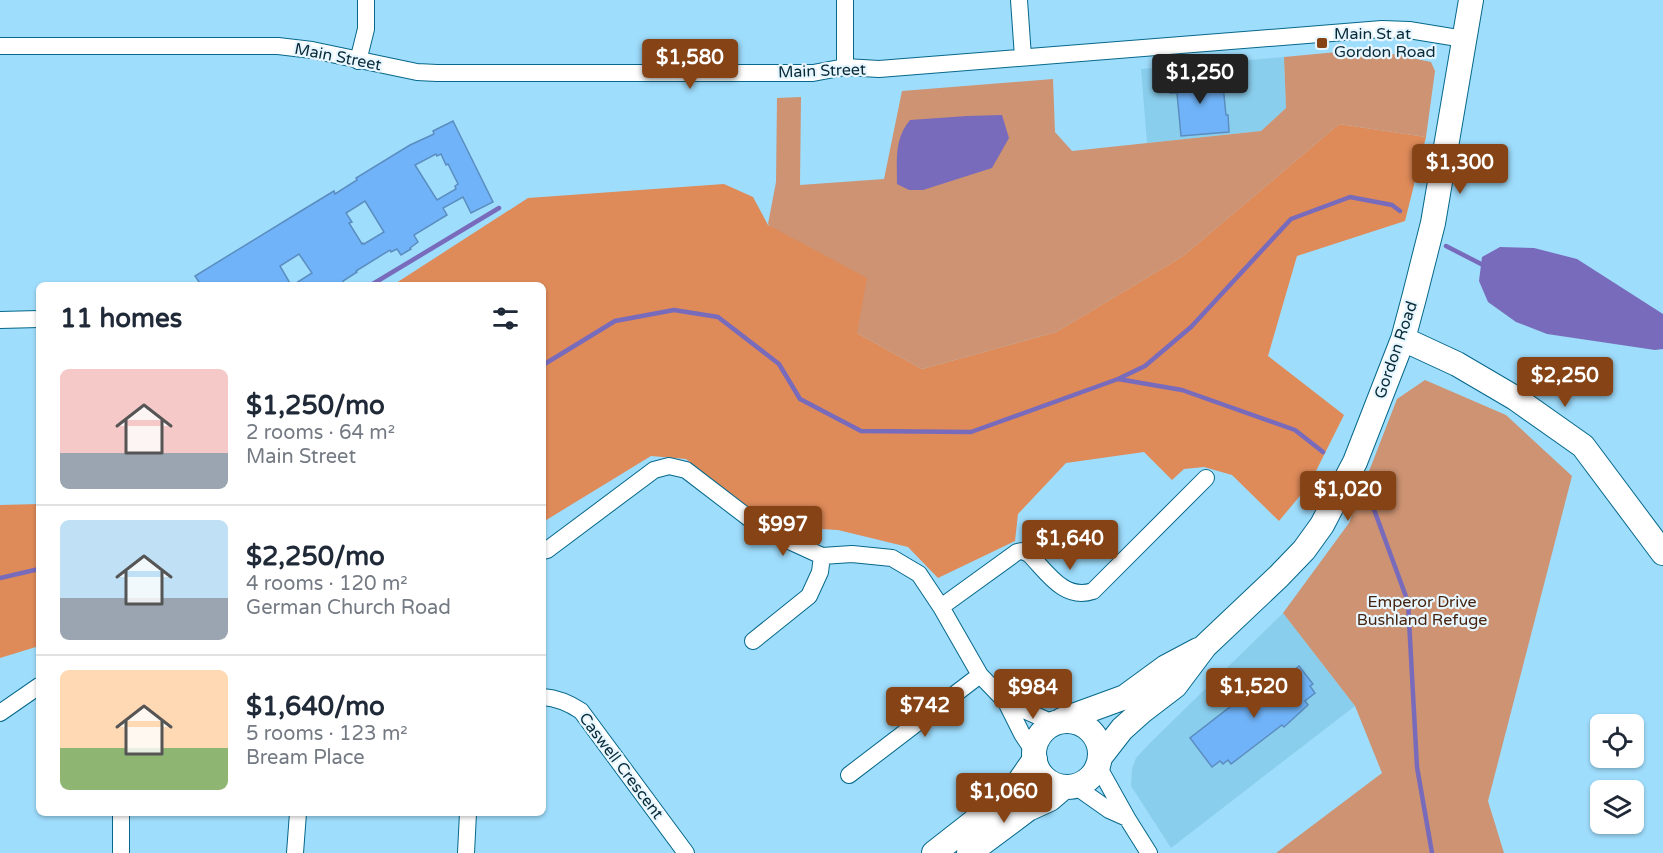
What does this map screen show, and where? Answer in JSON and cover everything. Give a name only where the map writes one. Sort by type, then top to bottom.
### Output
[{"type":"street","points":[[358,61],[366,29],[366,0]]},
{"type":"street","points":[[845,0],[845,67]]},
{"type":"street","points":[[1019,0],[1023,57]]},
{"type":"street","name":"Gordon Road","points":[[1099,761],[1122,729],[1176,686],[1205,646],[1304,550],[1322,525],[1355,462],[1403,339],[1433,223],[1471,0]]},
{"type":"street","name":"Main Street","points":[[0,46],[278,46],[312,50],[417,72],[437,73],[813,73],[845,67],[879,69],[1382,29],[1409,30],[1464,39]]},
{"type":"street","points":[[0,320],[36,319]]},
{"type":"street","points":[[1403,339],[1457,364],[1515,398],[1583,446],[1663,553]]},
{"type":"street","points":[[546,550],[654,470],[669,466],[686,470],[763,529],[822,556],[852,554],[892,558],[919,574],[980,675],[1006,702],[1034,755],[1038,769],[1045,778],[1054,784],[1069,787],[1127,818]]},
{"type":"street","points":[[941,607],[1017,552],[1022,551],[1029,554],[1065,590],[1079,594],[1093,591],[1206,478]]},
{"type":"street","points":[[753,641],[809,596],[820,572],[822,556]]},
{"type":"street","name":"Gordon Road","points":[[1056,722],[1125,697],[1166,667],[1205,646]]},
{"type":"street","points":[[849,775],[980,675]]},
{"type":"street","points":[[0,713],[36,688]]},
{"type":"street","name":"Caswell Crescent","points":[[546,697],[569,703],[581,711],[686,853]]},
{"type":"street","points":[[969,853],[1028,809],[1069,787],[1084,782],[1093,775],[1099,761],[1100,745],[1089,728],[1070,720],[1056,722],[1006,702]]},
{"type":"street","points":[[934,853],[989,810],[1019,782],[1034,755],[1040,735],[1056,722]]},
{"type":"street","points":[[1099,761],[1127,818],[1149,853]]},
{"type":"street","points":[[121,816],[121,853]]},
{"type":"street","points":[[295,853],[298,816]]},
{"type":"street","points":[[466,853],[468,816]]},
{"type":"shaded area","points":[[1284,57],[1286,108],[1261,131],[1147,143],[1141,69]]},
{"type":"shaded area","points":[[1002,115],[1009,138],[992,168],[923,190],[909,190],[897,184],[899,142],[910,120]]},
{"type":"shaded area","points":[[1339,124],[1426,137],[1405,221],[1297,256],[1268,356],[1344,415],[1309,485],[1279,521],[1232,475],[1204,467],[1184,469],[1172,480],[1144,452],[1066,463],[1018,514],[1015,541],[938,578],[908,547],[838,530],[768,526],[686,459],[651,456],[546,520],[546,282],[398,282],[528,198],[724,184],[753,197],[768,225],[867,278],[857,333],[922,369],[1056,332],[1183,256]]},
{"type":"shaded area","points":[[1500,247],[1534,248],[1577,259],[1663,314],[1663,349],[1655,350],[1547,334],[1516,322],[1488,302],[1479,281],[1482,257]]},
{"type":"shaded area","points":[[36,504],[36,647],[0,658],[0,505]]},
{"type":"shaded area","points":[[1283,613],[1355,706],[1171,848],[1131,786],[1132,769],[1136,758]]},
{"type":"green space","points":[[1369,49],[1431,62],[1435,71],[1426,137],[1339,124],[1183,256],[1056,332],[922,369],[857,333],[768,224],[776,182],[777,98],[801,97],[800,185],[884,179],[902,91],[1053,79],[1055,132],[1072,151],[1261,131],[1286,108],[1284,57]]},
{"type":"green space","name":"Emperor Drive Bushland Refuge","points":[[1425,380],[1506,415],[1572,476],[1488,801],[1504,853],[1276,853],[1382,773],[1355,706],[1283,613],[1349,523],[1397,399]]},
{"type":"building","points":[[1217,74],[1218,85],[1223,85],[1229,132],[1181,136],[1177,93],[1170,93],[1169,78]]},
{"type":"building","points":[[453,121],[493,202],[471,213],[463,197],[443,208],[447,215],[414,235],[418,242],[411,249],[401,255],[397,249],[391,252],[390,250],[356,271],[344,282],[298,282],[312,273],[299,254],[280,266],[289,282],[199,282],[195,276],[334,191],[335,194],[357,180],[356,178],[410,145],[434,134],[433,131]],"holes":[[[436,154],[437,156],[441,154],[458,184],[455,186],[456,189],[437,200],[415,165]],[[365,201],[384,232],[362,244],[349,223],[352,222],[346,213]]]},
{"type":"building","points":[[1299,666],[1313,684],[1310,686],[1315,693],[1305,701],[1308,705],[1284,727],[1282,725],[1231,764],[1228,760],[1223,764],[1220,761],[1212,767],[1190,738],[1239,700],[1240,702],[1259,687],[1264,693]]},
{"type":"waterway","points":[[546,363],[615,321],[674,310],[718,317],[779,364],[800,399],[861,431],[971,432],[1118,379],[1145,366],[1191,327],[1291,219],[1350,197],[1392,205],[1400,211]]},
{"type":"waterway","points":[[376,282],[499,208]]},
{"type":"waterway","points":[[1446,246],[1485,266]]},
{"type":"waterway","points":[[1118,379],[1182,390],[1295,430],[1323,452]]},
{"type":"waterway","points":[[1365,485],[1408,602],[1417,767],[1432,853]]},
{"type":"waterway","points":[[0,578],[36,570]]},
{"type":"place","name":"Main St at Gordon Road","points":[[1322,43]]}]
